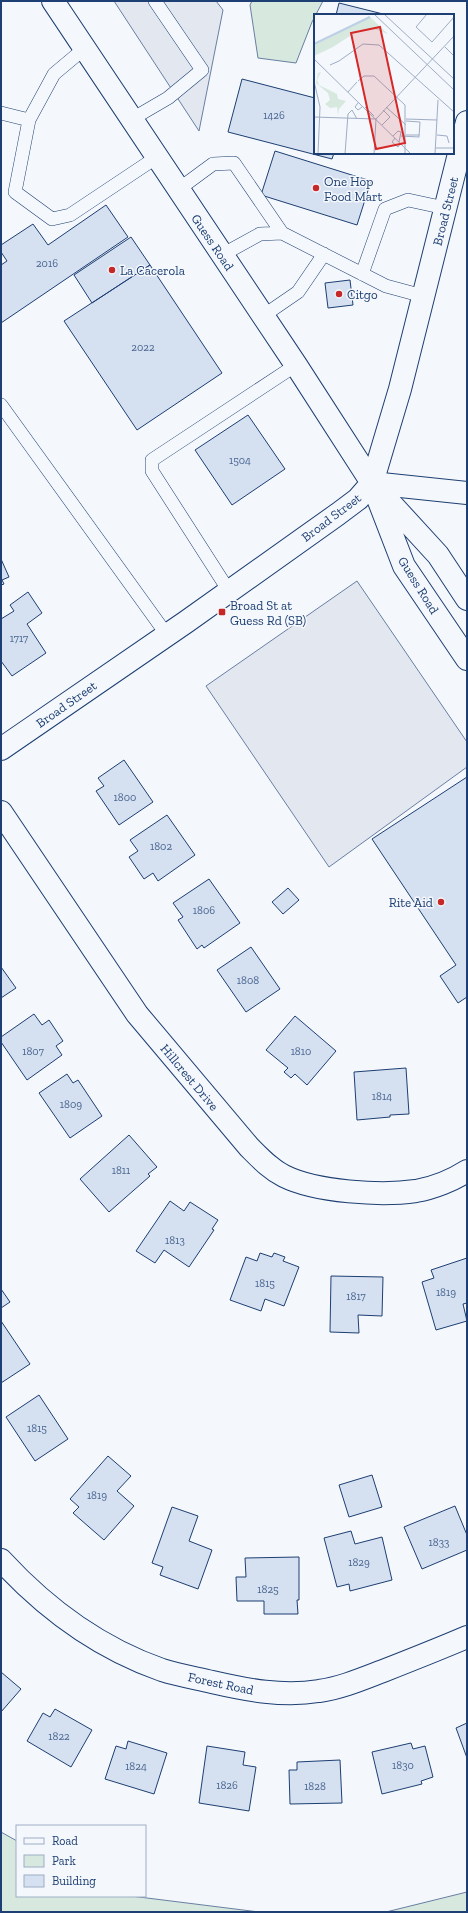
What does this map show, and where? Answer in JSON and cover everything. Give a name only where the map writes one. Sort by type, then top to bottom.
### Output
[{"type":"street","name":"Guess Road","points":[[60,4],[85,48],[296,365],[372,483],[438,555],[467,599]]},
{"type":"street","name":"Broad Street","points":[[1,749],[167,635],[338,514],[358,499],[372,483],[400,389],[467,122]]},
{"type":"street","name":"Guess Road","points":[[372,483],[404,566],[467,659]]},
{"type":"street","points":[[372,483],[467,493]]},
{"type":"street","name":"Hillcrest Drive","points":[[1,812],[137,1014],[249,1148],[264,1163],[285,1176],[310,1185],[342,1190],[388,1192],[417,1190],[439,1184],[467,1171]]},
{"type":"street","name":"Forest Road","points":[[1,1560],[46,1605],[75,1626],[104,1644],[163,1670],[244,1689],[285,1694],[320,1691],[350,1683],[467,1638]]},
{"type":"lane","points":[[132,120],[168,98],[202,70],[154,1]]},
{"type":"lane","points":[[85,48],[54,74],[29,120],[14,192],[52,219],[70,215],[157,157]]},
{"type":"lane","points":[[1,113],[29,120]]},
{"type":"lane","points":[[179,189],[213,164],[234,163],[282,233],[386,286],[423,296]]},
{"type":"lane","points":[[362,274],[385,209],[408,200],[445,208]]},
{"type":"lane","points":[[222,255],[260,234],[282,233]]},
{"type":"lane","points":[[263,316],[298,292],[324,254]]},
{"type":"lane","points":[[229,591],[152,471],[152,460],[296,365]]},
{"type":"lane","points":[[1,405],[167,635]]},
{"type":"green space","points":[[252,1],[323,1],[316,14],[314,14],[314,18],[296,63],[258,58],[250,5]]},
{"type":"green space","points":[[1,1832],[16,1840],[16,1897],[139,1897],[259,1912],[1,1912]]},
{"type":"green space","points":[[467,1892],[467,1912],[386,1912]]},
{"type":"shaded area","points":[[114,1],[216,1],[223,10],[199,131]]},
{"type":"shaded area","points":[[357,581],[467,742],[467,767],[329,867],[206,686]]},
{"type":"building","points":[[339,3],[383,14],[336,14]]},
{"type":"building","points":[[242,79],[314,98],[314,154],[334,154],[332,159],[228,132]]},
{"type":"building","name":"One Hop Food Mart","points":[[275,151],[371,181],[357,225],[261,195]]},
{"type":"building","points":[[106,205],[128,237],[1,323],[1,265],[7,261],[1,252],[1,245],[33,224],[48,245]]},
{"type":"building","name":"La Cacerola","points":[[131,237],[150,265],[92,303],[74,275]]},
{"type":"building","points":[[150,265],[222,373],[137,430],[64,321]]},
{"type":"building","name":"Citgo","points":[[350,280],[353,305],[328,308],[325,283]]},
{"type":"building","points":[[248,415],[285,469],[232,505],[195,450]]},
{"type":"building","points":[[1,559],[9,577],[2,580],[4,584],[1,585]]},
{"type":"building","points":[[28,592],[42,613],[27,624],[46,653],[12,676],[1,661],[1,619],[14,611],[10,605]]},
{"type":"building","points":[[124,760],[153,802],[119,825],[96,791],[104,786],[98,778]]},
{"type":"building","name":"Rite Aid","points":[[467,777],[467,997],[458,1003],[440,976],[456,965],[372,839]]},
{"type":"building","points":[[167,815],[195,855],[158,881],[153,873],[144,879],[129,857],[138,851],[130,840]]},
{"type":"building","points":[[209,879],[240,923],[204,948],[202,945],[197,949],[178,920],[183,917],[173,903]]},
{"type":"building","points":[[288,888],[299,900],[283,914],[272,902]]},
{"type":"building","points":[[251,947],[280,989],[246,1012],[217,970]]},
{"type":"building","points":[[1,967],[16,988],[1,998]]},
{"type":"building","points":[[34,1014],[42,1025],[49,1020],[63,1041],[56,1046],[62,1055],[27,1080],[1,1042],[1,1037]]},
{"type":"building","points":[[295,1016],[336,1051],[307,1085],[295,1074],[291,1078],[284,1072],[288,1068],[266,1050]]},
{"type":"building","points":[[406,1068],[409,1114],[357,1120],[354,1072]]},
{"type":"building","points":[[67,1074],[73,1083],[78,1080],[102,1116],[70,1138],[39,1093]]},
{"type":"building","points":[[129,1135],[157,1167],[148,1174],[150,1176],[109,1212],[80,1179]]},
{"type":"building","points":[[170,1201],[184,1211],[190,1202],[218,1220],[212,1229],[214,1230],[189,1267],[164,1250],[155,1263],[136,1251]]},
{"type":"building","points":[[260,1253],[272,1257],[274,1253],[285,1257],[283,1261],[299,1267],[284,1306],[265,1299],[261,1311],[230,1300],[246,1257],[257,1261]]},
{"type":"building","points":[[467,1258],[467,1303],[463,1304],[467,1321],[436,1330],[422,1282],[434,1278],[431,1270]]},
{"type":"building","points":[[331,1276],[383,1277],[382,1316],[358,1315],[359,1333],[330,1332]]},
{"type":"building","points":[[1,1289],[10,1302],[1,1308]]},
{"type":"building","points":[[1,1321],[30,1364],[1,1383]]},
{"type":"building","points":[[39,1395],[68,1439],[35,1461],[6,1417]]},
{"type":"building","points":[[108,1456],[131,1476],[117,1491],[134,1506],[104,1540],[73,1513],[79,1507],[70,1499]]},
{"type":"building","points":[[372,1475],[382,1507],[349,1517],[339,1485]]},
{"type":"building","points":[[455,1506],[467,1535],[467,1550],[422,1569],[404,1527]]},
{"type":"building","points":[[172,1507],[198,1516],[189,1541],[212,1550],[198,1589],[160,1575],[163,1567],[152,1563]]},
{"type":"building","points":[[351,1531],[355,1544],[382,1537],[392,1580],[350,1591],[349,1584],[337,1587],[324,1538]]},
{"type":"building","points":[[299,1557],[299,1600],[297,1600],[298,1614],[264,1614],[264,1601],[237,1601],[236,1577],[246,1577],[245,1558]]},
{"type":"building","points":[[1,1672],[21,1689],[1,1712]]},
{"type":"building","points":[[55,1709],[92,1730],[71,1767],[27,1741],[43,1713],[50,1717]]},
{"type":"building","points":[[467,1723],[467,1758],[456,1728]]},
{"type":"building","points":[[128,1741],[167,1753],[154,1794],[105,1779],[116,1746],[126,1749]]},
{"type":"building","points":[[411,1743],[413,1749],[425,1746],[433,1777],[421,1781],[422,1784],[382,1794],[372,1752]]},
{"type":"building","points":[[207,1746],[245,1752],[243,1765],[256,1767],[249,1811],[199,1803]]},
{"type":"building","points":[[340,1760],[342,1803],[290,1804],[289,1770],[297,1770],[297,1762]]},
{"type":"place","name":"One Hop Food Mart","points":[[316,188]]},
{"type":"place","name":"La Cacerola","points":[[112,270]]},
{"type":"place","name":"Citgo","points":[[339,294]]},
{"type":"place","name":"Broad St at Guess Rd (SB)","points":[[222,612]]},
{"type":"place","name":"Rite Aid","points":[[441,902]]}]
